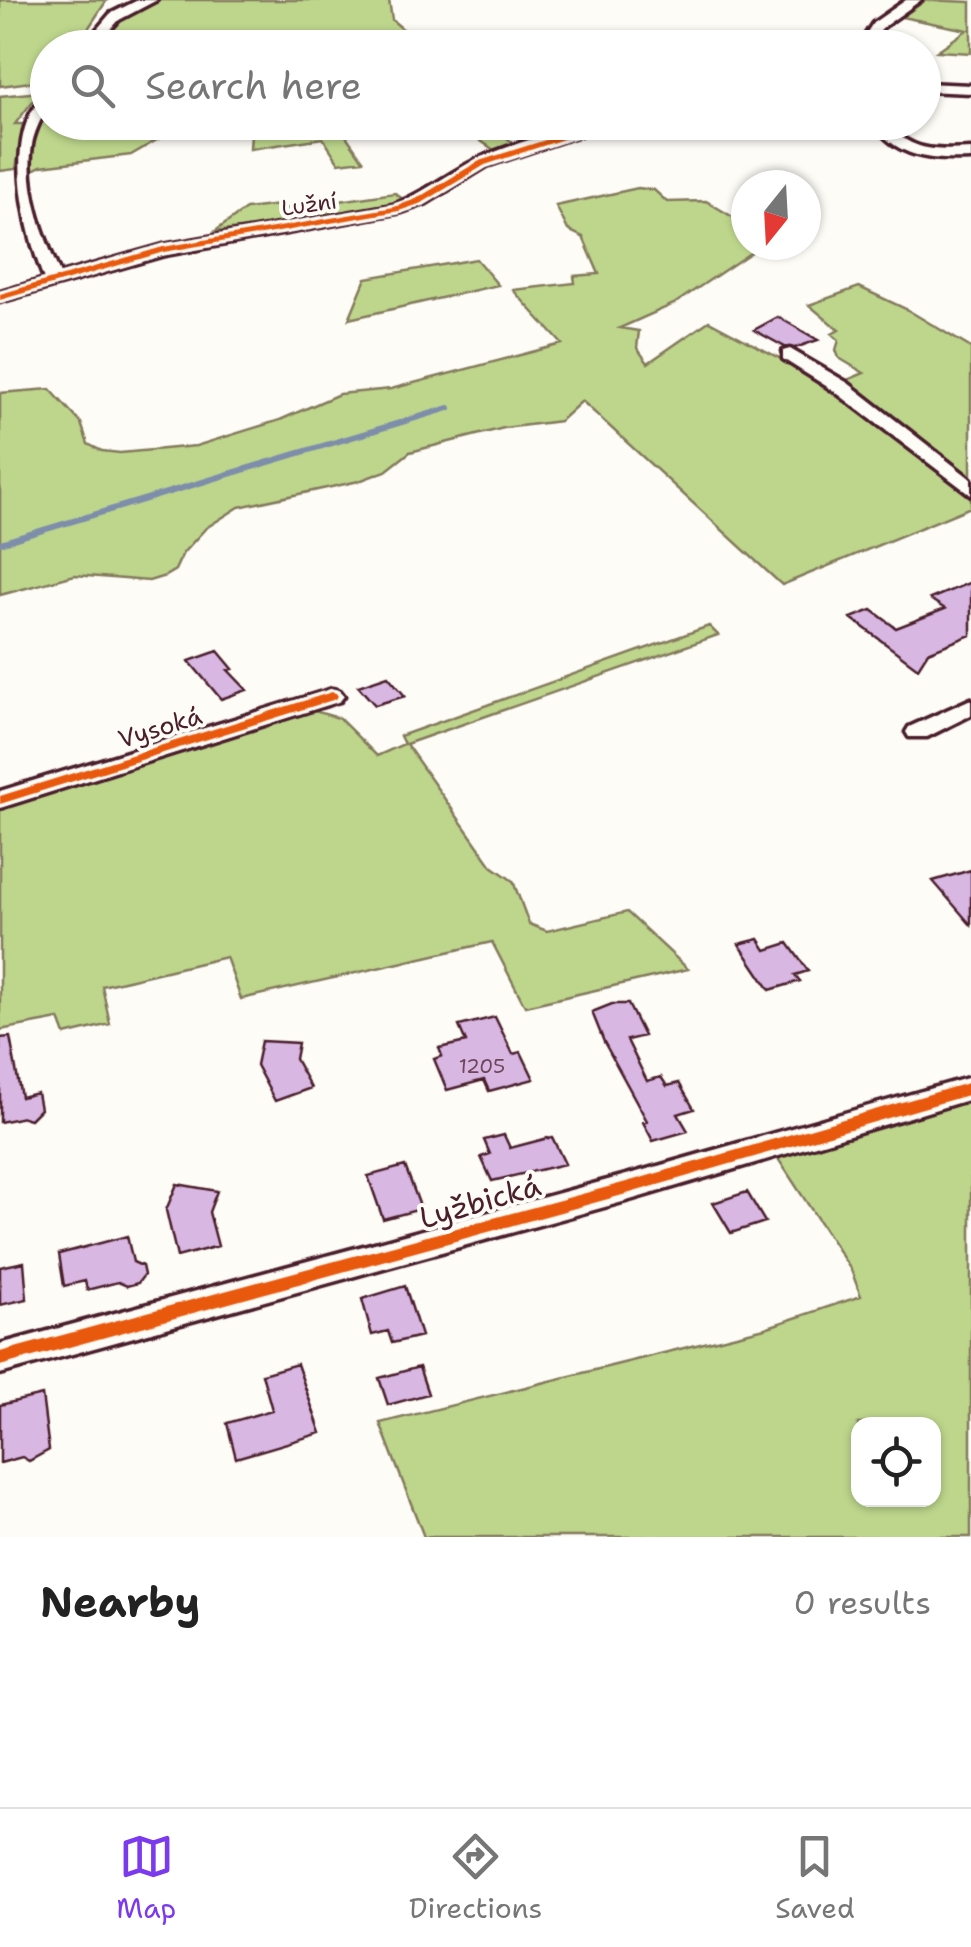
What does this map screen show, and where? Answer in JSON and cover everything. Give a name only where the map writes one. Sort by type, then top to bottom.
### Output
[{"type":"street","points":[[99,30],[124,4],[151,0]]},
{"type":"street","points":[[873,30],[915,0]]},
{"type":"street","points":[[941,88],[971,89]]},
{"type":"street","points":[[30,117],[23,173],[34,234],[54,281]]},
{"type":"street","name":"Lužní","points":[[0,298],[163,250],[396,210],[419,201],[482,163],[555,140]]},
{"type":"street","points":[[890,140],[905,150],[931,155],[971,154]]},
{"type":"street","points":[[790,355],[841,387],[971,489]]},
{"type":"street","name":"Vysoká","points":[[0,800],[332,696]]},
{"type":"street","points":[[918,732],[971,706]]},
{"type":"street","name":"Lyžbická","points":[[0,1358],[612,1192],[971,1088]]},
{"type":"green space","points":[[0,0],[107,0],[87,30],[30,30],[30,82],[0,86]]},
{"type":"green space","points":[[156,0],[389,0],[392,20],[404,30],[107,30],[111,21]]},
{"type":"green space","points":[[926,0],[971,2],[971,53],[941,51],[967,30],[902,17]]},
{"type":"green space","points":[[30,93],[30,105],[15,124],[23,124],[16,169],[0,171],[0,96]]},
{"type":"green space","points":[[33,140],[157,140],[131,155],[41,166],[29,172]]},
{"type":"green space","points":[[251,140],[310,140],[250,149]]},
{"type":"green space","points":[[324,140],[349,140],[363,160],[339,163]]},
{"type":"green space","points":[[479,140],[521,143],[497,152]]},
{"type":"green space","points":[[638,188],[654,190],[667,202],[706,201],[731,216],[731,260],[740,260],[674,304],[620,328],[639,331],[637,348],[648,363],[709,321],[832,386],[971,493],[971,507],[782,585],[582,401],[560,421],[504,428],[410,452],[386,471],[359,481],[239,507],[206,528],[183,553],[175,570],[165,576],[149,581],[75,575],[0,595],[0,393],[50,389],[81,423],[88,444],[120,453],[196,446],[280,420],[339,394],[391,389],[562,344],[513,290],[575,283],[574,276],[599,274],[583,237],[568,230],[556,206]]},
{"type":"green space","points":[[395,193],[404,200],[315,220],[214,232],[246,209],[279,205],[283,209]]},
{"type":"green space","points":[[476,259],[498,285],[349,319],[366,278]]},
{"type":"green space","points":[[859,287],[906,309],[971,348],[971,478],[840,383],[864,373],[839,358],[839,340],[832,334],[839,330],[809,305]]},
{"type":"green space","points":[[709,626],[718,635],[406,744],[492,866],[513,881],[529,924],[547,931],[627,912],[688,969],[525,1006],[492,942],[241,999],[226,957],[102,986],[110,1024],[65,1035],[59,1019],[0,1030],[0,807],[311,710],[339,718],[377,756],[404,744],[400,736]]},
{"type":"green space","points":[[971,1097],[971,1537],[424,1537],[380,1423],[765,1328],[861,1296],[851,1270],[775,1154]]},
{"type":"building","points":[[778,317],[818,340],[795,348],[785,347],[754,330]]},
{"type":"building","points":[[971,582],[971,635],[928,652],[918,668],[851,618],[872,610],[896,628],[945,609],[930,599]]},
{"type":"building","points":[[218,651],[233,669],[228,670],[247,690],[221,699],[189,661]]},
{"type":"building","points":[[388,676],[405,696],[375,705],[358,686]]},
{"type":"building","points":[[971,870],[971,925],[933,881]]},
{"type":"building","points":[[759,939],[766,950],[788,943],[808,971],[795,975],[800,981],[770,990],[739,944]]},
{"type":"building","points":[[612,1004],[628,1004],[644,1036],[627,1040],[647,1081],[661,1077],[667,1086],[679,1083],[694,1109],[678,1114],[688,1131],[653,1141],[643,1122],[647,1121],[604,1042],[592,1012]]},
{"type":"building","points":[[495,1017],[513,1054],[521,1052],[534,1079],[489,1091],[484,1080],[447,1090],[434,1059],[442,1056],[439,1048],[466,1042],[459,1026]]},
{"type":"building","points":[[10,1037],[21,1097],[37,1093],[40,1109],[30,1119],[0,1122],[0,1038]]},
{"type":"building","points":[[261,1041],[298,1043],[295,1059],[311,1088],[275,1101],[256,1065]]},
{"type":"building","points":[[504,1135],[510,1148],[552,1137],[565,1164],[492,1181],[481,1157],[490,1154],[484,1140]]},
{"type":"building","points":[[405,1166],[421,1209],[383,1219],[368,1176]]},
{"type":"building","points":[[177,1184],[217,1191],[209,1212],[218,1246],[177,1257],[166,1210]]},
{"type":"building","points":[[747,1192],[765,1222],[731,1233],[713,1203]]},
{"type":"building","points":[[127,1236],[133,1262],[142,1266],[144,1275],[138,1283],[127,1286],[118,1282],[87,1290],[85,1281],[64,1286],[59,1254]]},
{"type":"building","points":[[24,1262],[27,1299],[0,1305],[0,1267]]},
{"type":"building","points":[[405,1286],[421,1336],[392,1343],[388,1331],[372,1335],[362,1299]]},
{"type":"building","points":[[297,1364],[321,1433],[236,1458],[227,1423],[272,1410],[262,1374]]},
{"type":"building","points":[[419,1367],[428,1394],[388,1405],[379,1378]]},
{"type":"building","points":[[42,1395],[49,1450],[29,1461],[22,1457],[0,1463],[0,1405]]},
{"type":"waterway","points":[[0,543],[449,408]]},
{"type":"cycle path","points":[[0,297],[163,250],[396,209],[419,201],[482,163],[555,140]]},
{"type":"cycle path","points":[[0,800],[332,696]]},
{"type":"cycle path","points":[[0,1359],[630,1187],[971,1088]]}]
